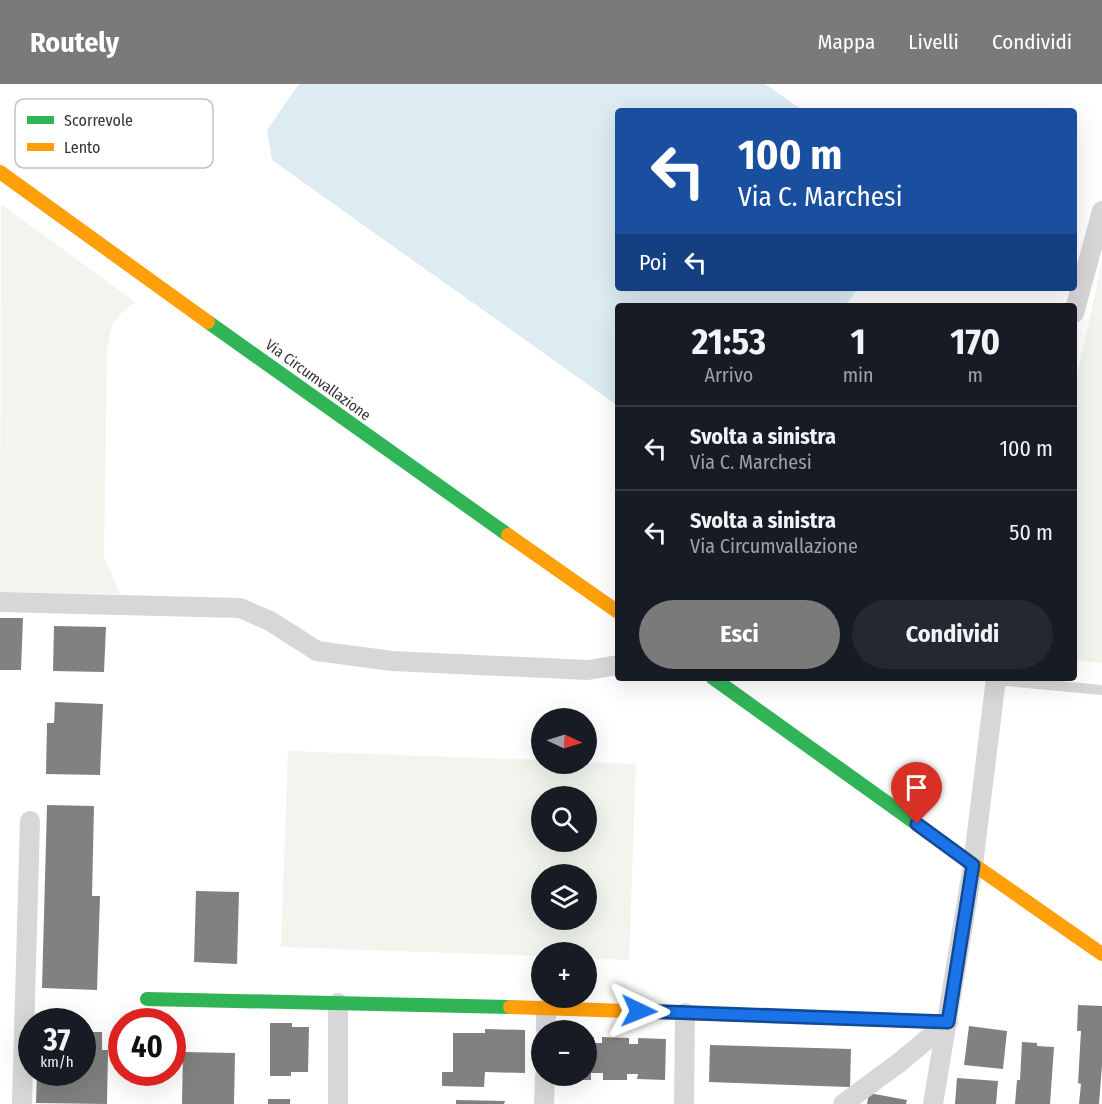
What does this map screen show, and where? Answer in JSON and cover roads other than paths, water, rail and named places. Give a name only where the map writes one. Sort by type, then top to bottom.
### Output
[{"type":"street","name":"Via Circumvallazione","points":[[0,172],[348,422],[615,610]]},
{"type":"street","points":[[1077,303],[1102,211]]},
{"type":"street","points":[[0,602],[240,608],[270,621],[317,651],[392,661],[588,670],[615,665]]},
{"type":"street","points":[[717,681],[973,865],[1102,954]]},
{"type":"street","points":[[933,1104],[973,865],[996,681]]},
{"type":"street","points":[[22,1104],[30,821]]},
{"type":"street","points":[[147,999],[531,1008]]},
{"type":"street","points":[[338,1003],[338,1104]]},
{"type":"street","points":[[546,1020],[546,1008],[948,1022]]},
{"type":"street","points":[[684,1104],[685,1013]]},
{"type":"street","points":[[843,1104],[900,1062],[948,1022]]},
{"type":"street","points":[[544,1086],[544,1104]]},
{"type":"lane","points":[[1015,681],[1102,690]]}]
